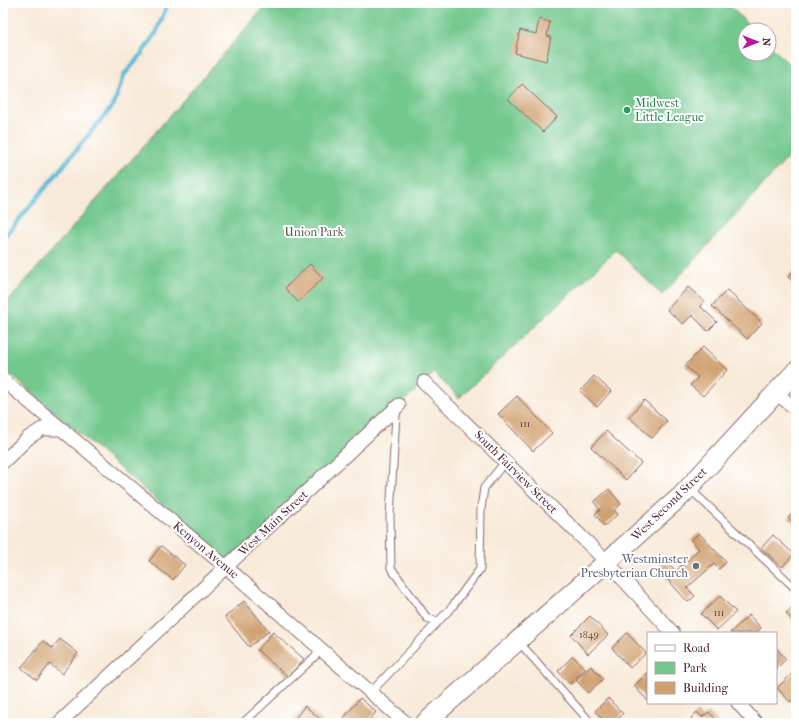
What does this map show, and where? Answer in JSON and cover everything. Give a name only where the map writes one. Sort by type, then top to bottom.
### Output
[{"type":"main road","name":"West Second Street","points":[[425,723],[681,496],[796,371]]},
{"type":"street","name":"Kenyon Avenue","points":[[3,380],[226,567],[406,723]]},
{"type":"street","name":"South Fairview Street","points":[[424,382],[607,562],[672,632]]},
{"type":"street","points":[[776,393],[796,409]]},
{"type":"street","name":"West Main Street","points":[[59,723],[399,405]]},
{"type":"street","points":[[3,462],[28,438],[42,429],[63,429]]},
{"type":"street","points":[[739,704],[756,723]]},
{"type":"lane","points":[[399,405],[396,415],[390,515],[391,568],[426,618],[438,621]]},
{"type":"lane","points":[[371,692],[452,607],[480,569],[481,509],[484,488],[505,462]]},
{"type":"lane","points":[[688,488],[796,589]]},
{"type":"lane","points":[[518,641],[591,723]]},
{"type":"lane","points":[[244,723],[322,650]]},
{"type":"green space","name":"Union Park","points":[[268,3],[727,3],[746,22],[737,22],[737,62],[777,62],[777,52],[796,71],[796,149],[662,295],[616,250],[459,398],[434,373],[230,563],[3,368],[3,307]]},
{"type":"building","points":[[539,19],[550,22],[547,36],[551,37],[546,61],[515,53],[520,30],[536,34]]},
{"type":"building","points":[[522,84],[557,117],[543,132],[508,99]]},
{"type":"building","points":[[310,264],[323,278],[298,302],[285,288]]},
{"type":"building","points":[[796,268],[796,285],[788,277]]},
{"type":"building","points":[[688,287],[704,301],[700,306],[717,322],[708,331],[692,315],[683,324],[667,310]]},
{"type":"building","points":[[727,290],[762,323],[747,339],[712,306]]},
{"type":"building","points":[[703,347],[727,370],[703,396],[690,385],[698,377],[685,366]]},
{"type":"building","points":[[594,376],[611,391],[597,407],[580,391]]},
{"type":"building","points":[[517,396],[552,433],[533,451],[498,414]]},
{"type":"building","points":[[644,400],[667,421],[652,438],[629,417]]},
{"type":"building","points":[[606,431],[641,463],[626,480],[591,447]]},
{"type":"building","points":[[609,489],[621,504],[614,510],[618,514],[604,526],[595,514],[600,510],[594,502]]},
{"type":"building","points":[[796,510],[796,525],[788,518]]},
{"type":"building","name":"Westminster Presbyterian Church","points":[[699,533],[726,562],[719,569],[714,564],[687,588],[695,596],[688,602],[659,570],[667,562],[676,571],[699,549],[691,540]]},
{"type":"building","points":[[773,535],[794,554],[782,567],[761,548]]},
{"type":"building","points":[[161,546],[185,565],[173,580],[149,561]]},
{"type":"building","points":[[720,596],[736,612],[717,630],[701,614]]},
{"type":"building","points":[[244,601],[269,631],[249,647],[225,617]]},
{"type":"building","points":[[796,604],[796,624],[786,613]]},
{"type":"building","points":[[749,615],[761,628],[757,632],[731,632]]},
{"type":"building","points":[[590,616],[608,635],[588,654],[571,635]]},
{"type":"building","points":[[273,632],[304,659],[288,677],[257,650]]},
{"type":"building","points":[[627,633],[646,653],[630,668],[612,648]]},
{"type":"building","points":[[60,639],[78,653],[62,674],[50,664],[37,680],[21,668],[43,641],[52,648]]},
{"type":"building","points":[[777,649],[786,659],[777,668]]},
{"type":"building","points":[[573,656],[585,669],[570,684],[558,671]]},
{"type":"building","points":[[591,666],[603,679],[588,693],[576,680]]},
{"type":"building","points":[[796,670],[796,696],[790,702],[777,688]]},
{"type":"building","points":[[647,673],[647,700],[634,686]]},
{"type":"building","points":[[360,698],[376,712],[367,723],[348,723],[343,719]]},
{"type":"building","points":[[608,698],[623,714],[614,723],[605,723],[595,711]]},
{"type":"building","points":[[305,706],[325,723],[291,723]]},
{"type":"building","points":[[697,712],[702,717],[709,712],[719,723],[696,723],[691,718]]},
{"type":"waterway","points":[[3,239],[114,104],[124,75],[140,56],[156,33],[168,3]]},
{"type":"place","name":"Midwest Little League","points":[[627,110]]},
{"type":"place","name":"Westminster Presbyterian Church","points":[[696,566]]}]
